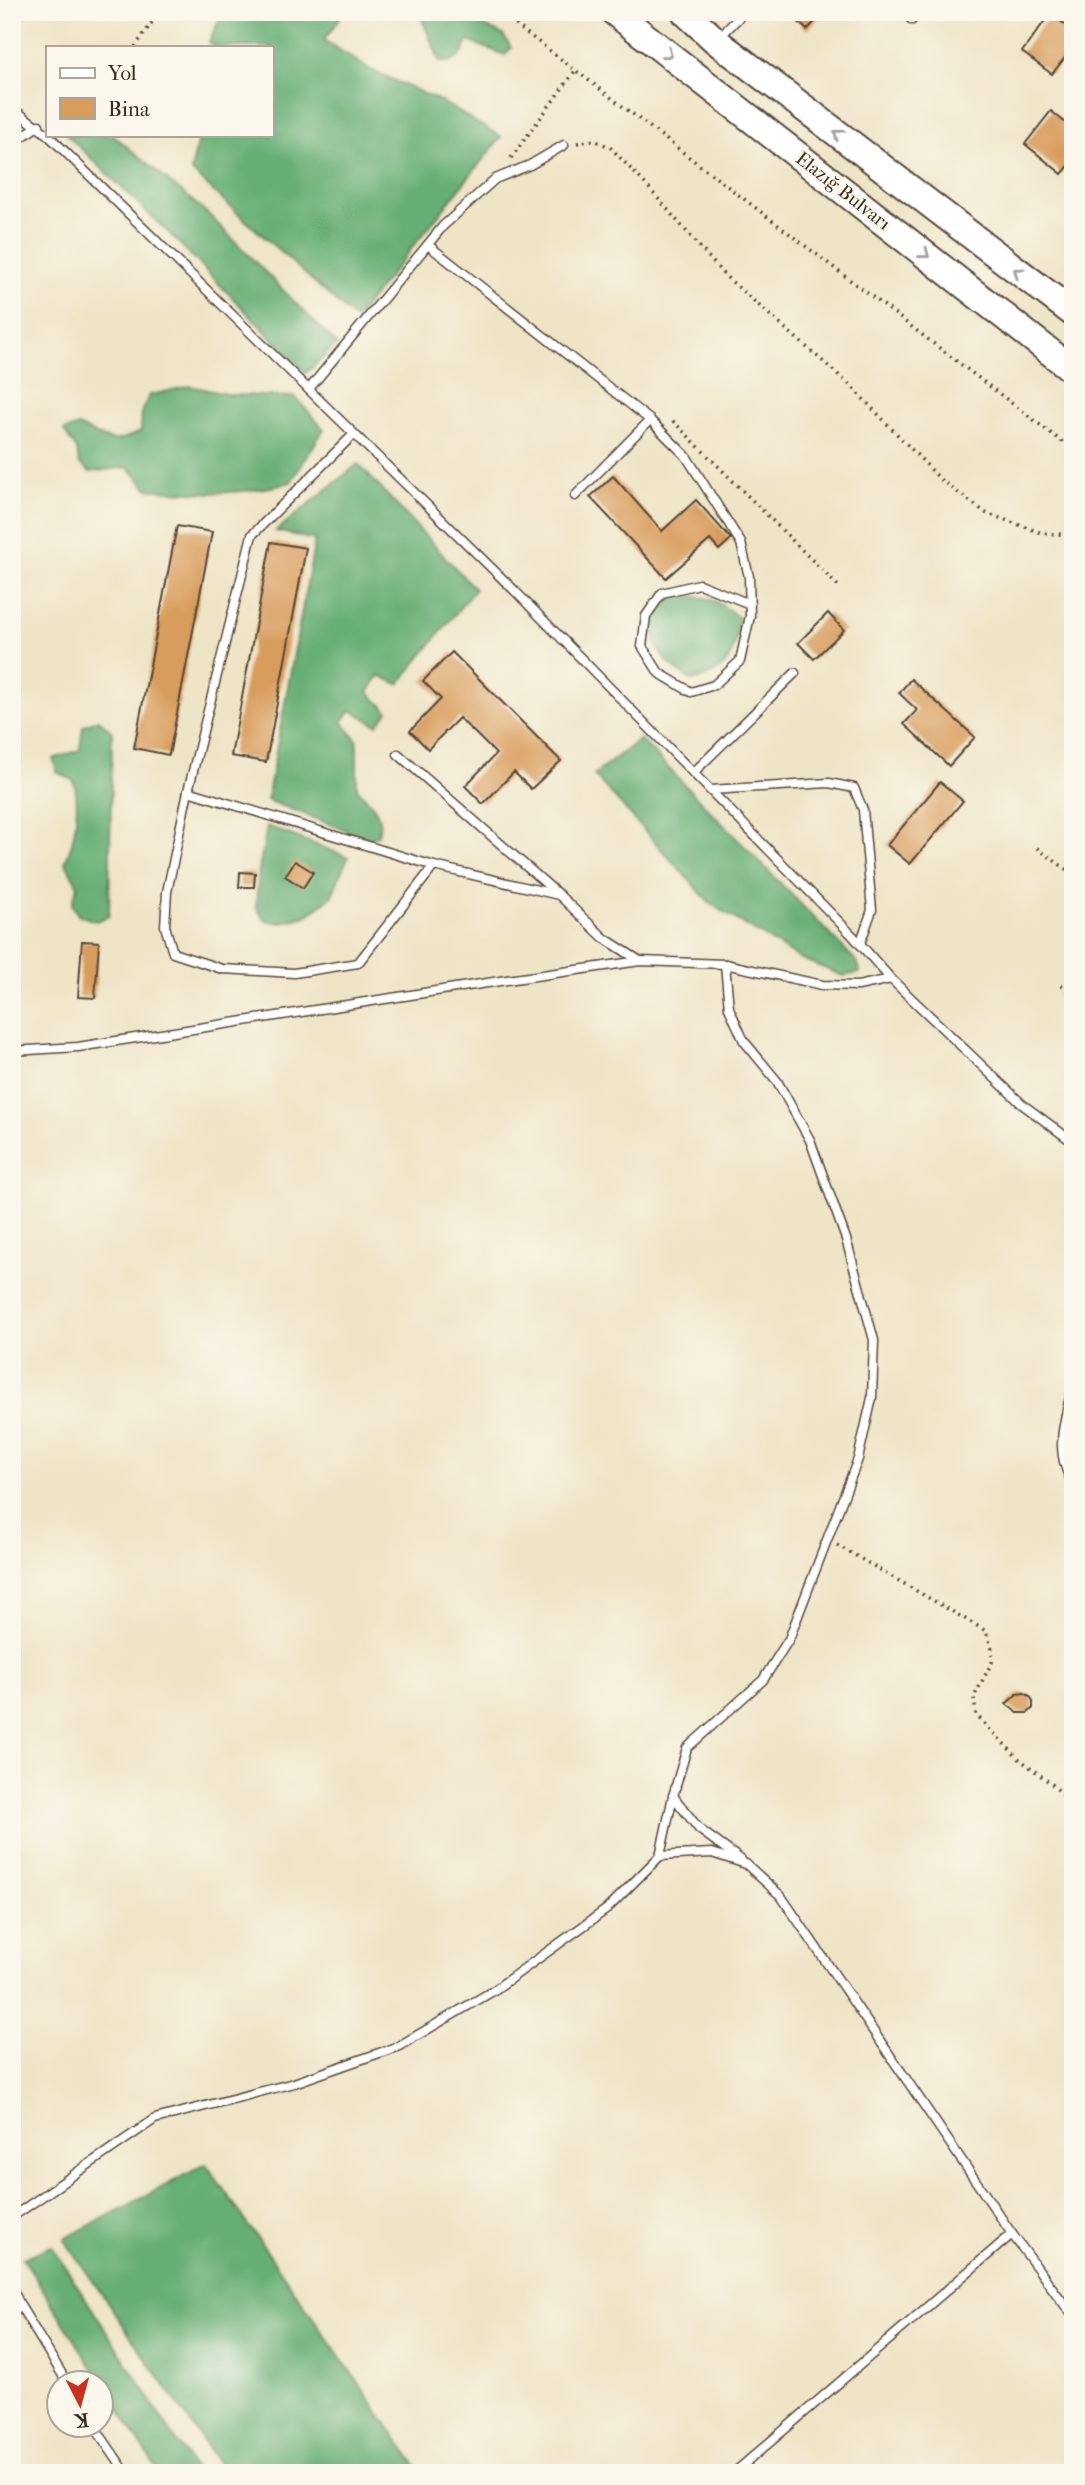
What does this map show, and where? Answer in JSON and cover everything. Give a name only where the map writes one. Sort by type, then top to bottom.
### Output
[{"type":"main road","name":"Elazığ Bulvarı","points":[[614,12],[1073,370]]},
{"type":"main road","points":[[701,22],[1073,313]]},
{"type":"lane","points":[[701,22],[744,12]]},
{"type":"lane","points":[[904,12],[912,20],[919,12]]},
{"type":"lane","points":[[12,108],[46,132]]},
{"type":"lane","points":[[12,144],[39,125]]},
{"type":"lane","points":[[50,136],[515,591],[891,979],[1022,1104],[1073,1142]]},
{"type":"lane","points":[[309,389],[443,226],[495,179],[530,165],[564,145]]},
{"type":"lane","points":[[428,245],[650,420],[687,456],[741,543],[749,577],[750,604],[750,616],[740,661],[714,685],[691,692],[659,673],[642,646],[646,616],[662,593],[699,584],[750,604]]},
{"type":"lane","points":[[575,496],[650,420]]},
{"type":"lane","points":[[354,433],[252,535],[188,791],[167,892],[165,926],[173,953],[222,969],[294,973],[358,963],[435,866]]},
{"type":"lane","points":[[693,773],[796,673]]},
{"type":"lane","points":[[398,754],[604,938],[640,961]]},
{"type":"lane","points":[[710,790],[829,783],[854,789],[863,810],[872,910],[860,944]]},
{"type":"lane","points":[[188,791],[435,866],[559,895]]},
{"type":"lane","points":[[12,1051],[78,1047],[640,961],[725,964],[822,985],[858,986],[891,979]]},
{"type":"lane","points":[[12,2217],[155,2119],[294,2083],[399,2046],[493,1991],[607,1909],[660,1856],[687,1748],[763,1680],[789,1639],[858,1459],[872,1398],[874,1340],[846,1239],[810,1140],[777,1081],[744,1041],[729,1008],[725,964]]},
{"type":"lane","points":[[1073,1386],[1061,1434],[1065,1470],[1073,1483]]},
{"type":"lane","points":[[673,1796],[699,1829],[746,1864],[782,1896],[1012,2234],[1073,2316]]},
{"type":"lane","points":[[660,1856],[712,1853],[746,1864]]},
{"type":"lane","points":[[734,2473],[1012,2234]]},
{"type":"lane","points":[[12,2288],[21,2308],[59,2370]]},
{"type":"lane","points":[[104,2440],[126,2473]]},
{"type":"path","points":[[136,46],[159,12]]},
{"type":"path","points":[[499,12],[1073,450]]},
{"type":"path","points":[[495,179],[576,71]]},
{"type":"path","points":[[564,145],[594,139],[610,147],[724,275],[850,385],[941,480],[986,513],[1042,533],[1073,535]]},
{"type":"path","points":[[650,420],[667,418],[677,425],[840,588]]},
{"type":"path","points":[[1037,848],[1073,874]]},
{"type":"path","points":[[1061,985],[1073,994]]},
{"type":"path","points":[[826,1539],[986,1631],[992,1649],[992,1662],[974,1697],[976,1716],[1017,1757],[1053,1785],[1073,1805]]},
{"type":"green space","points":[[223,12],[344,12],[324,40],[369,69],[440,101],[501,137],[355,319],[191,171],[199,136],[273,136],[273,46],[215,46],[209,42]]},
{"type":"green space","points":[[419,12],[458,12],[503,35],[511,48],[505,55],[468,41],[458,58],[440,62]]},
{"type":"green space","points":[[68,136],[114,136],[208,214],[337,345],[306,373],[177,241]]},
{"type":"green space","points":[[190,386],[231,395],[295,397],[324,429],[291,482],[255,490],[203,493],[148,489],[128,467],[90,472],[79,463],[77,450],[64,431],[78,426],[109,440],[122,439],[141,431],[142,410],[150,395]]},
{"type":"green space","points":[[358,464],[475,589],[399,684],[380,676],[368,692],[388,711],[377,725],[351,710],[342,722],[357,740],[357,789],[378,815],[378,835],[369,839],[267,800],[315,540],[276,531]]},
{"type":"green space","points":[[674,596],[709,599],[739,618],[735,642],[728,660],[715,672],[692,681],[666,660],[654,637],[653,613]]},
{"type":"green space","points":[[98,719],[112,732],[109,916],[96,921],[78,915],[72,904],[78,886],[65,862],[72,844],[77,799],[73,780],[57,772],[53,759],[80,750],[83,726]]},
{"type":"green space","points":[[640,739],[858,963],[860,973],[843,976],[799,958],[711,904],[594,775]]},
{"type":"green space","points":[[267,826],[348,857],[331,897],[306,916],[281,923],[265,920],[256,907]]},
{"type":"green space","points":[[206,2164],[421,2473],[225,2473],[64,2239]]},
{"type":"green space","points":[[52,2246],[197,2473],[159,2473],[116,2405],[116,2370],[94,2370],[23,2258]]},
{"type":"building","points":[[788,12],[824,12],[807,30]]},
{"type":"building","points":[[1050,14],[1073,30],[1073,47],[1052,74],[1022,52]]},
{"type":"building","points":[[1051,111],[1073,129],[1073,161],[1062,174],[1025,144]]},
{"type":"building","points":[[613,476],[662,531],[696,500],[731,539],[719,550],[710,540],[666,578],[590,497]]},
{"type":"building","points":[[177,526],[212,532],[169,755],[134,748]]},
{"type":"building","points":[[271,542],[306,548],[266,762],[231,756]]},
{"type":"building","points":[[828,613],[844,630],[814,659],[798,643]]},
{"type":"building","points":[[452,652],[561,761],[531,789],[514,772],[483,804],[465,786],[496,754],[459,718],[428,749],[410,731],[441,699],[423,681]]},
{"type":"building","points":[[911,679],[975,737],[949,766],[904,724],[917,710],[899,693]]},
{"type":"building","points":[[940,782],[963,801],[910,864],[887,845]]},
{"type":"building","points":[[295,861],[313,872],[303,888],[285,876]]},
{"type":"building","points":[[240,872],[255,873],[254,887],[239,887]]},
{"type":"building","points":[[82,941],[99,942],[95,998],[78,997]]},
{"type":"building","points":[[1024,1693],[1033,1701],[1033,1708],[1028,1713],[1018,1713],[1006,1704],[1017,1694]]}]
